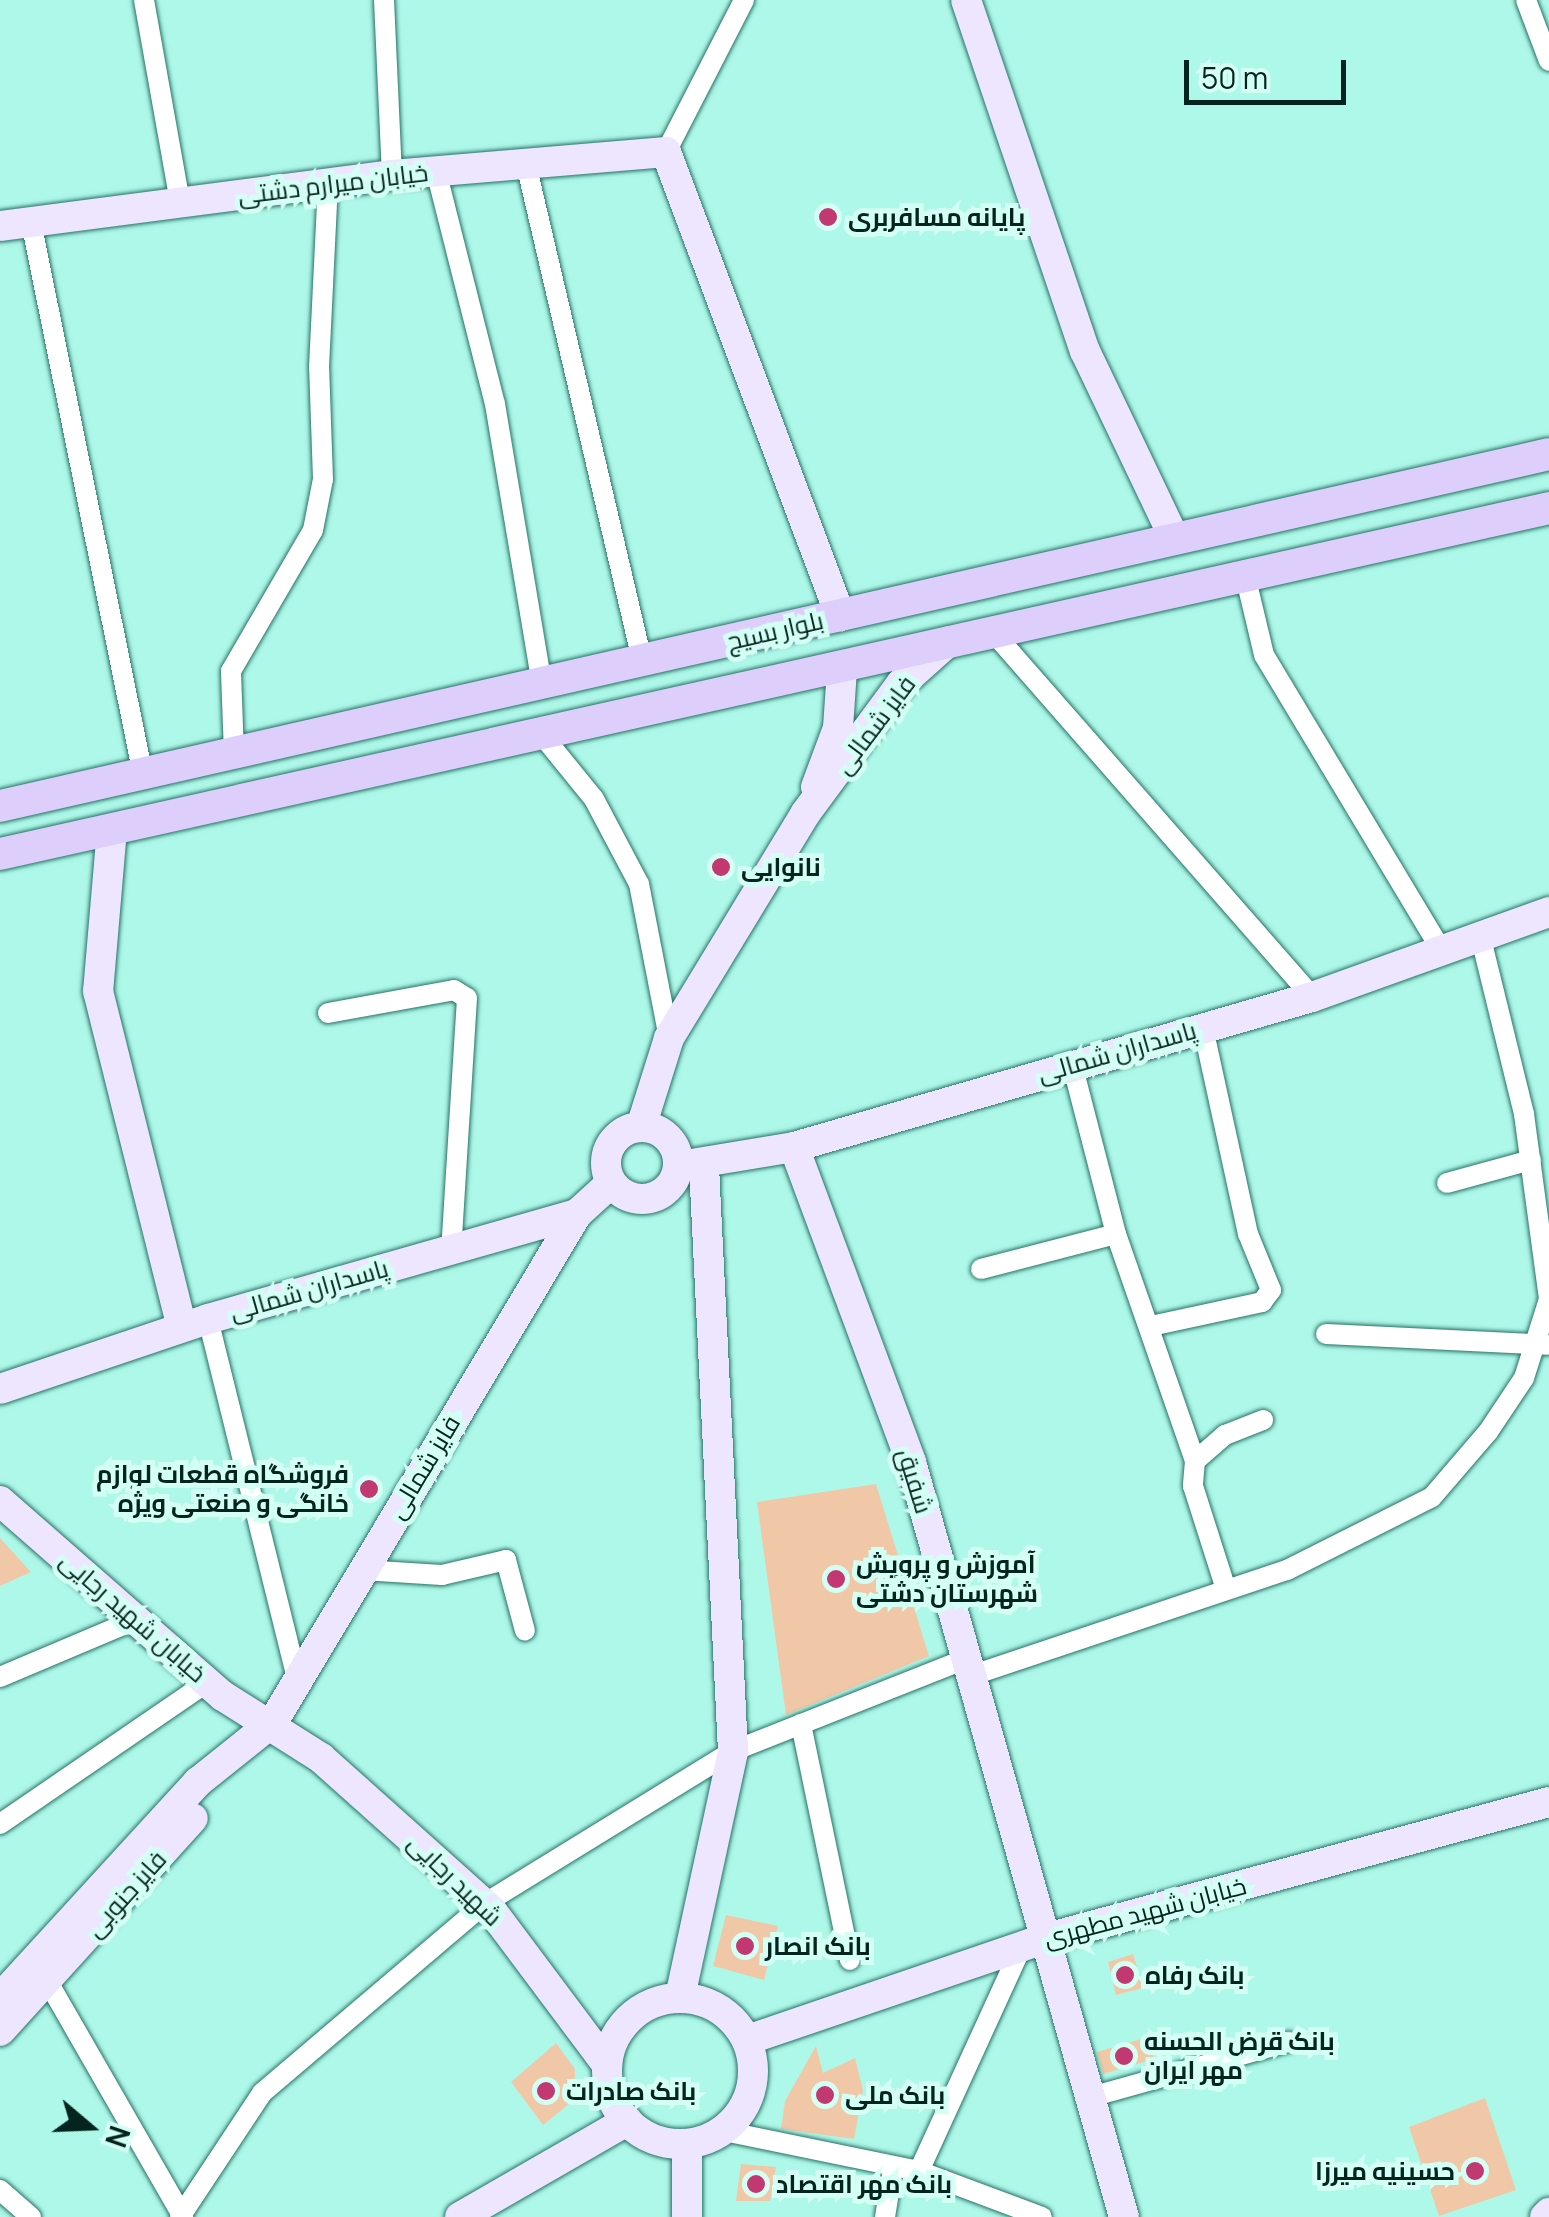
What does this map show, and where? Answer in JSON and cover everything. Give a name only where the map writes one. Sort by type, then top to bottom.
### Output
[{"type":"main road","points":[[966,0],[1085,352],[1174,538]]},
{"type":"main road","name":"خیابان میرارم دشتی","points":[[0,226],[392,174],[666,152]]},
{"type":"main road","points":[[666,152],[840,616],[842,670]]},
{"type":"main road","name":"بلوار بسیج","points":[[0,806],[1549,454]]},
{"type":"main road","name":"بلوار بسیج","points":[[0,854],[842,670],[949,640],[1549,508]]},
{"type":"main road","name":"فایز شمالی","points":[[641,1126],[669,1038],[806,814],[901,684],[949,640]]},
{"type":"main road","name":"فایز شمالی","points":[[806,814],[838,728],[842,670]]},
{"type":"main road","points":[[443,706],[452,754]]},
{"type":"main road","points":[[112,829],[98,991],[195,1323]]},
{"type":"main road","name":"پاسداران شمالی","points":[[692,1166],[794,1147],[1312,997],[1444,954],[1549,912]]},
{"type":"main road","points":[[680,1997],[733,1752],[692,1166],[669,1138],[641,1126],[614,1140],[606,1168],[611,1183],[621,1194],[650,1199],[664,1192],[692,1166]]},
{"type":"main road","name":"شفیق","points":[[794,1147],[910,1462],[971,1667],[1035,1942],[1091,2097],[1124,2217]]},
{"type":"main road","name":"پاسداران شمالی","points":[[0,1389],[195,1323],[577,1214],[611,1183]]},
{"type":"main road","name":"فایز شمالی","points":[[273,1722],[577,1214]]},
{"type":"main road","name":"خیابان شهید رجایی","points":[[0,1500],[207,1682],[273,1722]]},
{"type":"main road","name":"فایز جنوبی","points":[[0,1998],[198,1782],[243,1751],[273,1722]]},
{"type":"main road","name":"شهید رجایی","points":[[273,1722],[484,1904],[607,2066]]},
{"type":"main road","name":"فایز جنوبی","points":[[0,2031],[205,1804],[243,1751]]},
{"type":"main road","name":"خیابان شهید مطهری","points":[[747,2040],[1035,1942],[1549,1802]]},
{"type":"main road","points":[[680,1997],[712,2005],[747,2040],[752,2090],[724,2131],[687,2146],[653,2140],[627,2120],[609,2089],[607,2066],[625,2023],[644,2008],[680,1997]]},
{"type":"main road","points":[[460,2217],[627,2120]]},
{"type":"main road","points":[[687,2146],[687,2217]]},
{"type":"street","points":[[144,0],[180,202]]},
{"type":"street","points":[[384,0],[392,174]]},
{"type":"street","points":[[666,152],[744,0]]},
{"type":"street","points":[[1526,0],[1549,61]]},
{"type":"street","points":[[526,164],[642,660]]},
{"type":"street","points":[[436,171],[495,404],[542,684]]},
{"type":"street","points":[[234,754],[232,671],[313,530],[323,478],[319,368],[328,183]]},
{"type":"street","points":[[31,222],[143,775]]},
{"type":"street","points":[[1245,575],[1264,656],[1444,954]]},
{"type":"street","points":[[992,631],[1312,997]]},
{"type":"street","points":[[542,735],[594,799],[639,884],[669,1038]]},
{"type":"street","points":[[48,1982],[182,2216],[262,2093],[484,1904],[733,1752],[801,1724],[971,1667],[1287,1570],[1432,1497],[1488,1432],[1543,1346],[1549,1299],[1544,1202],[1481,939]]},
{"type":"street","points":[[328,1014],[454,990],[466,998],[450,1250]]},
{"type":"street","points":[[1151,1326],[1262,1302],[1271,1290],[1248,1234],[1203,1027]]},
{"type":"street","points":[[1072,1064],[1116,1234],[1195,1461],[1193,1486],[1225,1586]]},
{"type":"street","points":[[1447,1183],[1531,1160]]},
{"type":"street","points":[[981,1269],[1116,1234]]},
{"type":"street","points":[[195,1323],[298,1679]]},
{"type":"street","points":[[1326,1334],[1543,1346]]},
{"type":"street","points":[[1195,1461],[1225,1435],[1263,1420]]},
{"type":"street","points":[[362,1570],[442,1575],[506,1560],[525,1631]]},
{"type":"street","points":[[0,1677],[135,1620]]},
{"type":"street","points":[[0,1824],[207,1682]]},
{"type":"street","points":[[801,1724],[850,1960]]},
{"type":"street","points":[[920,2171],[1035,1942]]},
{"type":"street","points":[[1091,2097],[1288,2042]]},
{"type":"street","points":[[724,2131],[920,2171],[1042,2217]]},
{"type":"street","points":[[885,2217],[893,2168]]},
{"type":"street","points":[[0,2190],[31,2217]]},
{"type":"building","name":"آموزش و پرویش شهرستان دشتی","points":[[876,1484],[929,1656],[786,1715],[757,1502]]},
{"type":"building","points":[[0,1538],[31,1572],[0,1586]]},
{"type":"building","name":"بانک انصار","points":[[726,1915],[778,1926],[764,1980],[713,1966]]},
{"type":"building","name":"بانک رفاه","points":[[1133,1954],[1143,1988],[1116,1995],[1108,1962]]},
{"type":"building","name":"بانک قرض الحسنه مهر ایران","points":[[1148,2037],[1154,2059],[1103,2074],[1097,2052]]},
{"type":"building","name":"بانک صادرات","points":[[556,2043],[575,2069],[574,2100],[543,2125],[511,2082]]},
{"type":"building","name":"بانک ملی","points":[[816,2046],[823,2073],[855,2058],[863,2090],[854,2139],[781,2129],[785,2101]]},
{"type":"building","name":"حسینیه میرزا","points":[[1485,2098],[1516,2190],[1439,2216],[1409,2127]]},
{"type":"building","name":"بانک مهر اقتصاد","points":[[741,2164],[776,2167],[770,2201],[736,2201]]},
{"type":"place","name":"پایانه مسافربری","points":[[828,217]]},
{"type":"place","name":"نانوایی","points":[[721,867]]},
{"type":"place","name":"فروشگاه قطعات لوازم خانگی و صنعتی ویژه","points":[[369,1489]]},
{"type":"place","name":"آموزش و پرویش شهرستان دشتی","points":[[836,1579]]},
{"type":"place","name":"بانک انصار","points":[[745,1946]]},
{"type":"place","name":"بانک رفاه","points":[[1125,1975]]},
{"type":"place","name":"بانک قرض الحسنه مهر ایران","points":[[1124,2056]]},
{"type":"place","name":"بانک صادرات","points":[[546,2091]]},
{"type":"place","name":"بانک ملی","points":[[825,2095]]},
{"type":"place","name":"حسینیه میرزا","points":[[1475,2171]]},
{"type":"place","name":"بانک مهر اقتصاد","points":[[756,2184]]}]
